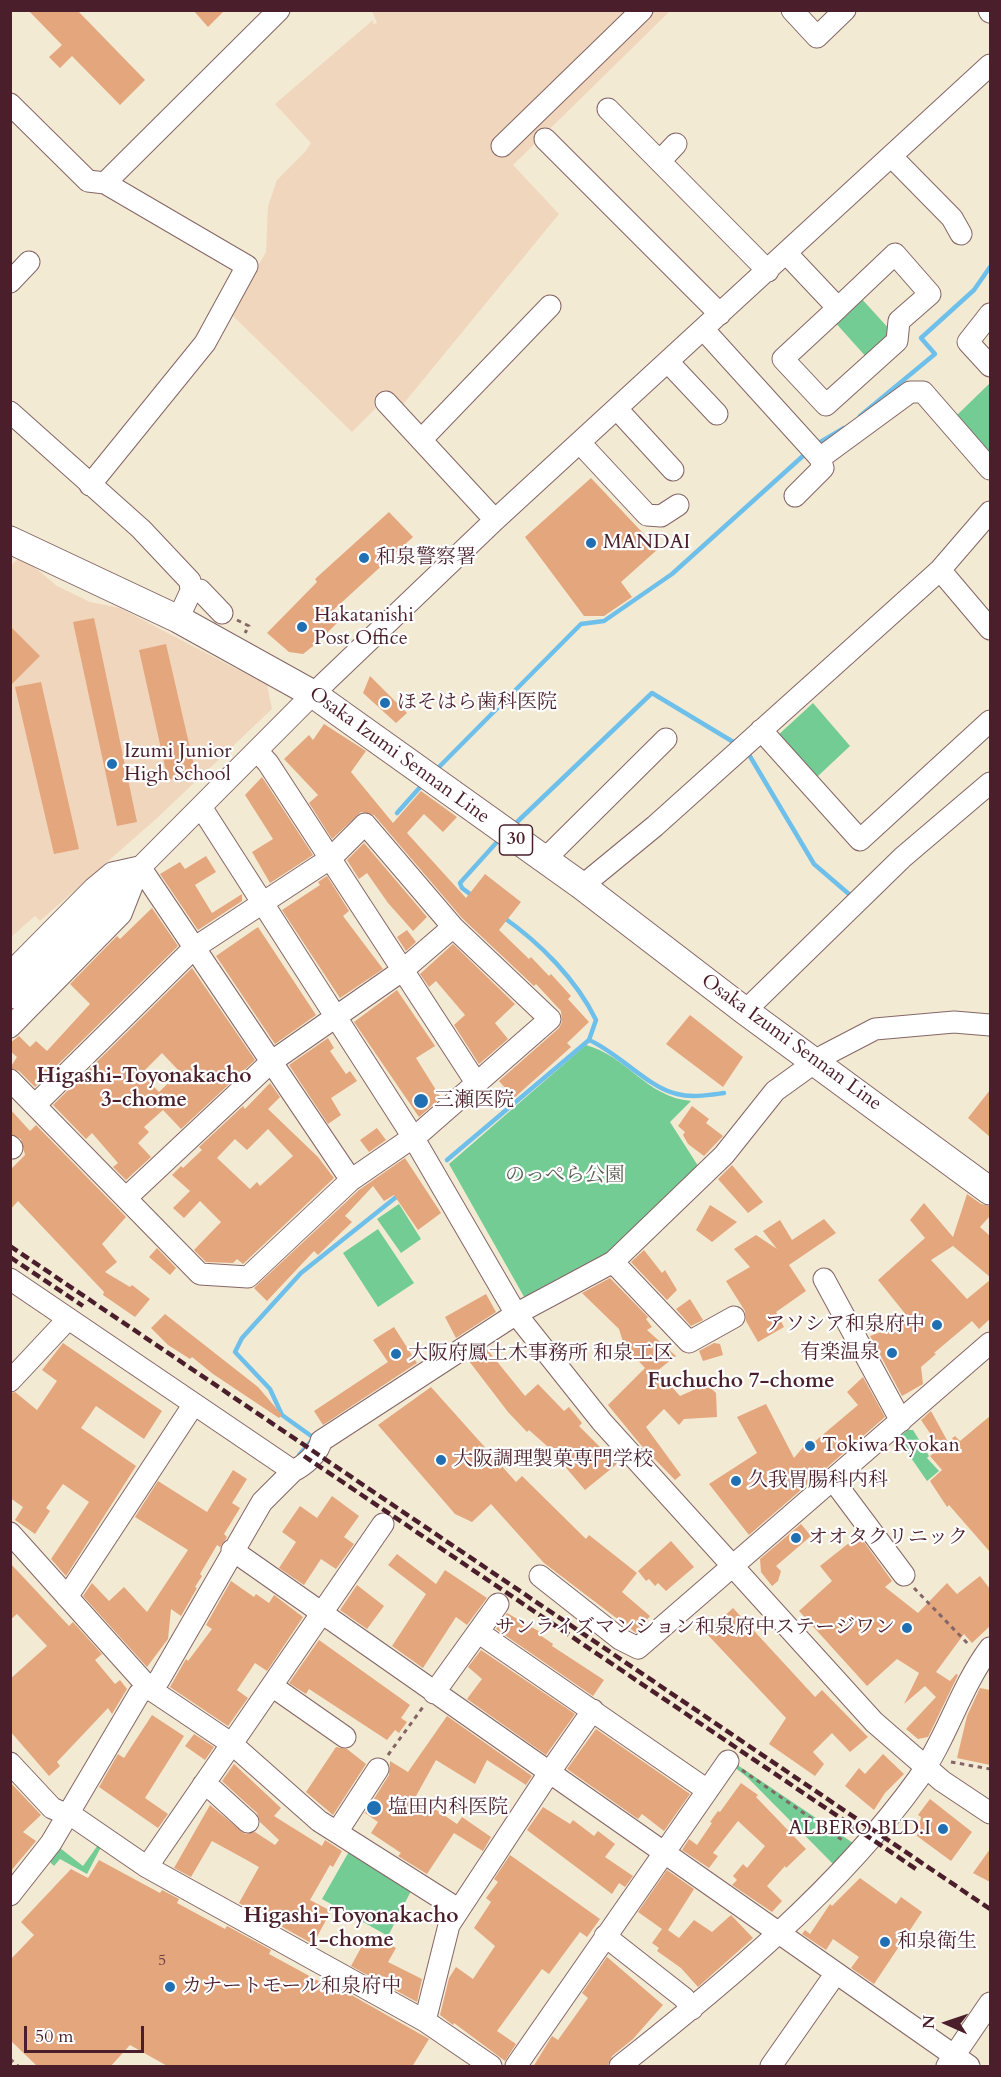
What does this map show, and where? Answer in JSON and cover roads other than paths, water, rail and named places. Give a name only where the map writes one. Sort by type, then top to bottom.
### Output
[{"type":"main road","name":"Osaka Izumi Sennan Line","points":[[10,540],[178,619],[313,694],[582,886],[745,1011],[990,1191]]},
{"type":"street","points":[[105,183],[279,10]]},
{"type":"street","points":[[502,146],[642,10]]},
{"type":"street","points":[[792,10],[817,37],[845,10]]},
{"type":"street","points":[[10,998],[258,752],[313,694],[495,520],[787,254],[990,64]]},
{"type":"street","points":[[10,104],[88,181],[105,183],[247,266],[206,343],[90,485]]},
{"type":"street","points":[[608,109],[660,161],[697,210],[768,271]]},
{"type":"street","points":[[545,140],[591,175],[650,233],[720,314]]},
{"type":"street","points":[[660,161],[676,144]]},
{"type":"street","points":[[891,156],[952,218],[961,234]]},
{"type":"street","points":[[787,254],[838,308]]},
{"type":"street","points":[[896,254],[930,294],[900,321],[897,341],[826,405],[783,359],[838,308],[896,254]]},
{"type":"street","points":[[10,282],[29,262]]},
{"type":"street","points":[[421,440],[474,373],[539,309]]},
{"type":"street","points":[[990,315],[968,342],[990,366]]},
{"type":"street","points":[[704,330],[820,458],[823,468],[819,475],[795,496]]},
{"type":"street","points":[[668,362],[717,414]]},
{"type":"street","points":[[820,458],[910,392],[923,392],[990,469]]},
{"type":"street","points":[[386,402],[495,520]]},
{"type":"street","points":[[617,409],[673,470]]},
{"type":"street","points":[[10,412],[141,529],[190,581],[191,591],[178,619]]},
{"type":"street","points":[[580,442],[648,515],[661,516],[678,505]]},
{"type":"street","points":[[582,886],[655,826],[940,570],[990,515]]},
{"type":"street","points":[[940,570],[990,629]]},
{"type":"street","points":[[191,591],[200,590],[222,613]]},
{"type":"street","points":[[761,730],[860,840],[990,721]]},
{"type":"street","points":[[544,860],[666,738]]},
{"type":"street","points":[[258,752],[477,1084]]},
{"type":"street","points":[[745,1011],[903,857],[990,783]]},
{"type":"street","points":[[201,807],[414,1137],[516,1314],[602,1422],[874,1722],[925,1767],[990,1813]]},
{"type":"street","points":[[10,1080],[200,1274],[248,1277],[351,1180],[414,1137],[550,1019],[453,927],[365,824],[330,858],[194,948],[35,1105]]},
{"type":"street","points":[[140,867],[351,1180]]},
{"type":"street","points":[[10,973],[94,888],[112,873],[140,867]]},
{"type":"street","points":[[10,1027],[121,914],[140,867]]},
{"type":"street","points":[[126,1197],[271,1062],[403,970],[453,927]]},
{"type":"street","points":[[10,1895],[51,1843],[139,1694],[150,1689],[159,1680],[232,1550],[262,1502],[293,1471],[303,1466],[320,1446],[321,1441],[516,1314],[613,1262],[724,1155],[776,1091],[816,1061],[875,1029],[954,1022],[990,1025]]},
{"type":"street","points":[[613,1262],[689,1342],[734,1317]]},
{"type":"street","points":[[10,1279],[293,1471]]},
{"type":"street","points":[[824,1279],[844,1316],[847,1339],[901,1421]]},
{"type":"street","points":[[10,1381],[68,1319]]},
{"type":"street","points":[[540,1576],[620,1639],[638,1648],[990,1343]]},
{"type":"street","points":[[67,1597],[194,1404]]},
{"type":"street","points":[[832,1480],[904,1575]]},
{"type":"street","points":[[147,1867],[383,1524]]},
{"type":"street","points":[[10,1533],[150,1689],[232,1744],[319,1821],[458,1909]]},
{"type":"street","points":[[232,1550],[837,1973],[956,2063],[990,2003]]},
{"type":"street","points":[[434,1693],[498,1604]]},
{"type":"street","points":[[478,1632],[707,1790]]},
{"type":"street","points":[[620,2067],[692,2009],[859,1852],[917,1781],[963,1689],[987,1652]]},
{"type":"street","points":[[272,1686],[345,1737]]},
{"type":"street","points":[[425,2021],[449,1925],[593,1710]]},
{"type":"street","points":[[516,2067],[728,1761]]},
{"type":"street","points":[[10,1763],[52,1808],[77,1819],[147,1867],[425,2021],[491,2067]]},
{"type":"street","points":[[337,1832],[378,1769]]},
{"type":"street","points":[[203,1785],[214,1791],[248,1822]]},
{"type":"street","points":[[605,1936],[684,1998],[692,2009]]},
{"type":"street","points":[[771,2067],[837,1973]]},
{"type":"waterway","points":[[860,416],[935,354],[921,338],[974,290],[990,267]]},
{"type":"waterway","points":[[817,444],[844,428]]},
{"type":"waterway","points":[[439,767],[581,624],[604,621],[672,574],[804,455]]},
{"type":"waterway","points":[[517,822],[652,693],[735,743]]},
{"type":"waterway","points":[[748,753],[814,864],[850,895],[853,895]]},
{"type":"waterway","points":[[397,813],[422,785]]},
{"type":"waterway","points":[[474,897],[462,888],[460,883],[497,842]]},
{"type":"waterway","points":[[447,1160],[589,1040],[596,1020],[568,976],[530,938],[503,917]]},
{"type":"waterway","points":[[589,1040],[666,1090],[689,1096],[724,1093]]},
{"type":"waterway","points":[[299,1455],[314,1438],[282,1415],[270,1389],[235,1352],[242,1338],[301,1273],[400,1194]]},
{"type":"railway","points":[[10,1246],[990,1909]]},
{"type":"railway","points":[[10,1257],[83,1306]]},
{"type":"railway","points":[[304,1456],[916,1869]]},
{"type":"place","name":"MANDAI","points":[[591,543]]},
{"type":"place","name":"和泉警察署","points":[[364,558]]},
{"type":"place","name":"Hakatanishi Post Office","points":[[302,627]]},
{"type":"place","name":"ほそはら歯科医院","points":[[385,703]]},
{"type":"place","name":"Izumi Junior High School","points":[[112,764]]},
{"type":"place","name":"三瀬医院","points":[[421,1101]]},
{"type":"place","name":"アソシア和泉府中","points":[[937,1325]]},
{"type":"place","name":"有楽温泉","points":[[892,1353]]},
{"type":"place","name":"大阪府鳳土木事務所 和泉工区","points":[[396,1354]]},
{"type":"place","name":"Tokiwa Ryokan","points":[[810,1446]]},
{"type":"place","name":"大阪調理製菓専門学校","points":[[441,1460]]},
{"type":"place","name":"久我胃腸科内科","points":[[736,1481]]},
{"type":"place","name":"オオタクリニック","points":[[796,1538]]},
{"type":"place","name":"サンライズマンション和泉府中ステージワン","points":[[907,1628]]},
{"type":"place","name":"塩田内科医院","points":[[374,1808]]},
{"type":"place","name":"ALBERO BLD.I","points":[[943,1829]]},
{"type":"place","name":"和泉衛生","points":[[885,1942]]},
{"type":"place","name":"カナートモール和泉府中","points":[[170,1987]]},
{"type":"district","name":"Higashi-Toyonakacho 3-chome","points":[[144,1089]]},
{"type":"district","name":"Fuchucho 7-chome","points":[[741,1382]]},
{"type":"district","name":"Higashi-Toyonakacho 1-chome","points":[[351,1929]]},
{"type":"park label","name":"のっぺら公園","points":[[565,1176]]}]
